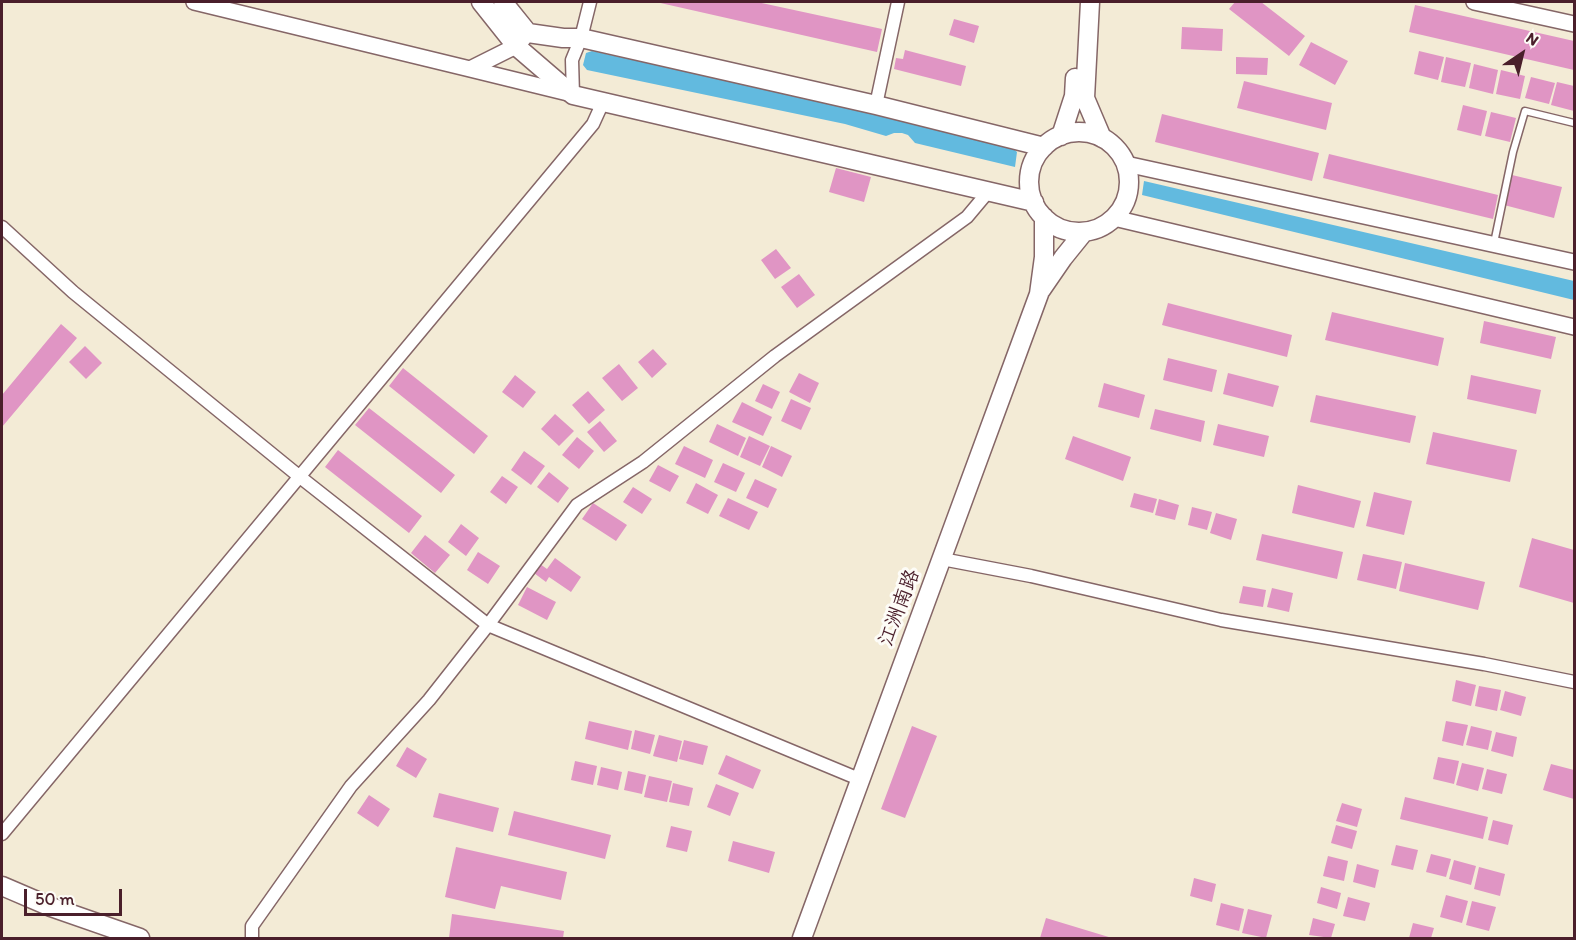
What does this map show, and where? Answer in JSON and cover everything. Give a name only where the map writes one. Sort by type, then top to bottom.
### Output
[{"type":"main road","points":[[481,2],[522,40],[573,95],[988,192],[1039,210],[1063,229],[1084,232],[1106,225],[1114,218],[1127,199],[1129,175],[1126,164],[1120,153],[1102,138],[1082,133],[1061,136],[1044,147],[1030,174],[1030,184],[1039,210],[1044,256],[1039,294]]},
{"type":"main road","points":[[503,2],[522,40]]},
{"type":"main road","points":[[1061,136],[1074,96],[1079,2]]},
{"type":"main road","points":[[1090,2],[1085,98],[1102,138]]},
{"type":"main road","points":[[522,40],[581,38],[876,105],[1044,147]]},
{"type":"main road","points":[[1039,294],[1084,232]]},
{"type":"main road","name":"江洲南路","points":[[802,939],[1039,294]]},
{"type":"main road","points":[[2,886],[51,907],[140,939]]},
{"type":"main road","points":[[2,898],[101,939]]},
{"type":"street","points":[[194,2],[573,95],[572,60],[581,38],[590,2]]},
{"type":"street","points":[[876,105],[898,2]]},
{"type":"street","points":[[1474,2],[1575,24]]},
{"type":"street","points":[[470,69],[522,40]]},
{"type":"street","points":[[2,834],[593,124],[603,102]]},
{"type":"street","points":[[1126,164],[1575,262]]},
{"type":"street","points":[[252,939],[252,926],[351,786],[429,700],[577,505],[643,462],[774,356],[968,217],[988,192]]},
{"type":"street","points":[[1114,218],[1575,327]]},
{"type":"street","points":[[2,227],[73,292],[300,477],[488,625],[859,779]]},
{"type":"street","points":[[942,559],[1031,576],[1221,620],[1484,664],[1575,682]]},
{"type":"lane","points":[[1494,243],[1513,152],[1525,111],[1575,123]]},
{"type":"water","points":[[592,51],[831,103],[1011,146],[1017,152],[1015,167],[915,143],[908,135],[902,133],[886,136],[845,124],[587,70],[583,65],[586,53]]},
{"type":"water","points":[[1144,181],[1574,281],[1574,300],[1142,195]]},
{"type":"building","points":[[656,2],[757,2],[882,29],[877,52]]},
{"type":"building","points":[[1235,2],[1261,2],[1305,36],[1289,56],[1229,9]]},
{"type":"building","points":[[1415,5],[1574,41],[1574,70],[1409,32]]},
{"type":"building","points":[[954,19],[979,26],[974,43],[949,35]]},
{"type":"building","points":[[1182,27],[1223,29],[1222,51],[1181,49]]},
{"type":"building","points":[[1311,42],[1348,61],[1335,85],[1299,65]]},
{"type":"building","points":[[905,50],[966,66],[961,86],[894,69],[896,58],[903,59]]},
{"type":"building","points":[[1419,51],[1444,57],[1438,80],[1414,74]]},
{"type":"building","points":[[1236,57],[1268,58],[1267,75],[1236,74]]},
{"type":"building","points":[[1446,57],[1471,63],[1465,87],[1441,82]]},
{"type":"building","points":[[1474,64],[1498,70],[1493,94],[1469,88]]},
{"type":"building","points":[[1501,70],[1525,76],[1520,99],[1496,94]]},
{"type":"building","points":[[1531,77],[1555,83],[1549,104],[1525,98]]},
{"type":"building","points":[[1244,81],[1332,103],[1326,130],[1237,108]]},
{"type":"building","points":[[1557,82],[1574,86],[1574,111],[1551,105]]},
{"type":"building","points":[[1463,105],[1487,111],[1481,136],[1457,130]]},
{"type":"building","points":[[1491,112],[1516,118],[1510,142],[1485,136]]},
{"type":"building","points":[[1162,114],[1319,153],[1312,181],[1155,142]]},
{"type":"building","points":[[1329,154],[1498,195],[1493,219],[1323,178]]},
{"type":"building","points":[[836,168],[871,177],[864,202],[829,192]]},
{"type":"building","points":[[1512,175],[1562,187],[1554,218],[1504,205]]},
{"type":"building","points":[[776,249],[791,268],[775,279],[761,260]]},
{"type":"building","points":[[799,274],[815,295],[797,308],[781,287]]},
{"type":"building","points":[[1168,303],[1292,335],[1287,357],[1162,325]]},
{"type":"building","points":[[1332,312],[1444,338],[1438,366],[1325,340]]},
{"type":"building","points":[[1484,321],[1556,337],[1551,359],[1480,343]]},
{"type":"building","points":[[61,324],[77,338],[2,427],[2,395]]},
{"type":"building","points":[[85,346],[102,363],[86,379],[69,362]]},
{"type":"building","points":[[653,349],[667,364],[652,378],[638,362]]},
{"type":"building","points":[[1168,358],[1217,370],[1212,392],[1163,380]]},
{"type":"building","points":[[619,364],[638,388],[622,401],[602,378]]},
{"type":"building","points":[[403,368],[488,436],[474,454],[389,386]]},
{"type":"building","points":[[799,373],[819,383],[810,403],[789,392]]},
{"type":"building","points":[[1228,373],[1279,386],[1273,407],[1223,394]]},
{"type":"building","points":[[515,375],[536,392],[523,408],[502,392]]},
{"type":"building","points":[[1471,375],[1541,390],[1536,414],[1467,399]]},
{"type":"building","points":[[1104,383],[1145,395],[1139,418],[1098,407]]},
{"type":"building","points":[[763,384],[780,392],[772,409],[755,401]]},
{"type":"building","points":[[588,391],[605,410],[589,424],[572,405]]},
{"type":"building","points":[[1316,395],[1416,416],[1410,443],[1310,422]]},
{"type":"building","points":[[791,399],[811,408],[801,430],[781,421]]},
{"type":"building","points":[[742,402],[772,417],[763,436],[732,422]]},
{"type":"building","points":[[369,408],[455,475],[441,493],[355,425]]},
{"type":"building","points":[[1155,409],[1205,421],[1201,442],[1150,429]]},
{"type":"building","points":[[555,414],[574,431],[559,446],[541,429]]},
{"type":"building","points":[[600,421],[617,441],[604,452],[587,432]]},
{"type":"building","points":[[717,424],[746,438],[738,456],[709,442]]},
{"type":"building","points":[[1218,424],[1269,436],[1264,457],[1213,445]]},
{"type":"building","points":[[1433,432],[1517,450],[1510,482],[1426,464]]},
{"type":"building","points":[[749,436],[770,446],[760,466],[740,457]]},
{"type":"building","points":[[1073,436],[1131,457],[1123,481],[1065,459]]},
{"type":"building","points":[[577,437],[594,451],[579,469],[562,455]]},
{"type":"building","points":[[684,446],[713,460],[705,478],[675,464]]},
{"type":"building","points":[[771,446],[792,456],[782,477],[762,467]]},
{"type":"building","points":[[338,450],[422,516],[409,533],[325,467]]},
{"type":"building","points":[[524,451],[545,466],[531,485],[511,470]]},
{"type":"building","points":[[723,463],[745,473],[736,492],[714,482]]},
{"type":"building","points":[[658,465],[679,476],[670,492],[649,481]]},
{"type":"building","points":[[549,472],[569,488],[558,503],[537,487]]},
{"type":"building","points":[[502,476],[518,487],[506,504],[490,492]]},
{"type":"building","points":[[755,479],[777,489],[768,508],[746,498]]},
{"type":"building","points":[[696,483],[718,495],[708,514],[686,503]]},
{"type":"building","points":[[1298,485],[1361,501],[1354,528],[1292,513]]},
{"type":"building","points":[[633,487],[652,499],[642,514],[623,502]]},
{"type":"building","points":[[1374,492],[1412,501],[1404,535],[1366,526]]},
{"type":"building","points":[[1134,493],[1157,499],[1153,513],[1130,507]]},
{"type":"building","points":[[728,498],[758,512],[749,530],[719,516]]},
{"type":"building","points":[[1159,499],[1179,505],[1175,520],[1155,515]]},
{"type":"building","points":[[593,503],[627,525],[616,541],[582,519]]},
{"type":"building","points":[[1192,507],[1212,512],[1207,530],[1188,525]]},
{"type":"building","points":[[1216,513],[1237,519],[1231,540],[1210,533]]},
{"type":"building","points":[[461,524],[479,538],[466,556],[448,542]]},
{"type":"building","points":[[1262,534],[1343,552],[1337,579],[1256,560]]},
{"type":"building","points":[[425,535],[450,555],[435,573],[411,553]]},
{"type":"building","points":[[1532,538],[1574,550],[1574,603],[1519,587]]},
{"type":"building","points":[[478,552],[500,566],[488,584],[467,570]]},
{"type":"building","points":[[1363,554],[1402,562],[1396,589],[1357,580]]},
{"type":"building","points":[[555,558],[581,577],[571,592],[549,577],[546,582],[534,573],[540,564],[547,569]]},
{"type":"building","points":[[1405,563],[1485,582],[1478,610],[1399,591]]},
{"type":"building","points":[[1243,586],[1266,590],[1263,607],[1239,603]]},
{"type":"building","points":[[527,587],[556,602],[547,620],[518,605]]},
{"type":"building","points":[[1272,588],[1293,593],[1289,612],[1267,607]]},
{"type":"building","points":[[1456,680],[1476,685],[1471,706],[1452,701]]},
{"type":"building","points":[[1479,686],[1501,690],[1497,711],[1475,706]]},
{"type":"building","points":[[1505,691],[1526,697],[1521,716],[1500,710]]},
{"type":"building","points":[[589,721],[632,731],[628,750],[585,739]]},
{"type":"building","points":[[1446,721],[1468,725],[1463,746],[1442,741]]},
{"type":"building","points":[[912,726],[937,736],[905,818],[881,809]]},
{"type":"building","points":[[1471,726],[1492,731],[1488,750],[1466,745]]},
{"type":"building","points":[[635,730],[655,735],[650,754],[631,749]]},
{"type":"building","points":[[1496,732],[1517,737],[1513,757],[1491,751]]},
{"type":"building","points":[[659,735],[682,741],[677,762],[653,756]]},
{"type":"building","points":[[684,740],[708,746],[703,765],[679,759]]},
{"type":"building","points":[[407,747],[427,759],[416,778],[396,766]]},
{"type":"building","points":[[726,755],[761,770],[753,789],[718,774]]},
{"type":"building","points":[[1438,757],[1459,761],[1454,784],[1433,779]]},
{"type":"building","points":[[575,761],[597,766],[593,785],[571,780]]},
{"type":"building","points":[[1462,763],[1484,768],[1478,791],[1456,785]]},
{"type":"building","points":[[1551,764],[1574,770],[1574,799],[1543,790]]},
{"type":"building","points":[[601,767],[622,772],[618,790],[597,785]]},
{"type":"building","points":[[1487,769],[1507,774],[1502,794],[1482,789]]},
{"type":"building","points":[[628,771],[646,775],[642,794],[624,790]]},
{"type":"building","points":[[649,776],[672,781],[667,802],[644,797]]},
{"type":"building","points":[[673,783],[693,788],[689,806],[669,802]]},
{"type":"building","points":[[716,784],[739,793],[730,816],[707,807]]},
{"type":"building","points":[[439,793],[499,808],[493,832],[433,817]]},
{"type":"building","points":[[369,795],[390,809],[378,827],[357,813]]},
{"type":"building","points":[[1405,797],[1488,817],[1483,839],[1400,819]]},
{"type":"building","points":[[1342,803],[1362,809],[1357,827],[1336,821]]},
{"type":"building","points":[[514,811],[611,835],[605,859],[508,835]]},
{"type":"building","points":[[1493,820],[1513,825],[1508,845],[1488,840]]},
{"type":"building","points":[[1336,825],[1357,831],[1352,849],[1331,843]]},
{"type":"building","points":[[671,826],[692,831],[687,852],[666,847]]},
{"type":"building","points":[[733,841],[775,852],[769,873],[728,861]]},
{"type":"building","points":[[1396,845],[1418,850],[1413,870],[1391,865]]},
{"type":"building","points":[[456,847],[567,872],[561,900],[501,886],[495,909],[445,897]]},
{"type":"building","points":[[1431,854],[1451,859],[1446,877],[1426,872]]},
{"type":"building","points":[[1328,856],[1348,861],[1344,881],[1323,876]]},
{"type":"building","points":[[1454,860],[1476,866],[1471,885],[1449,879]]},
{"type":"building","points":[[1357,864],[1379,870],[1375,888],[1353,882]]},
{"type":"building","points":[[1479,867],[1505,874],[1500,896],[1474,889]]},
{"type":"building","points":[[1194,878],[1216,884],[1212,902],[1190,896]]},
{"type":"building","points":[[1321,887],[1341,893],[1337,909],[1317,903]]},
{"type":"building","points":[[1446,895],[1468,901],[1462,923],[1440,917]]},
{"type":"building","points":[[1348,897],[1370,903],[1365,921],[1343,916]]},
{"type":"building","points":[[1472,901],[1496,907],[1489,931],[1466,925]]},
{"type":"building","points":[[1221,903],[1244,909],[1239,931],[1216,925]]},
{"type":"building","points":[[1248,909],[1272,915],[1266,938],[1242,933]]},
{"type":"building","points":[[452,914],[564,931],[563,938],[449,938]]},
{"type":"building","points":[[1046,918],[1112,938],[1040,938]]},
{"type":"building","points":[[1313,918],[1335,924],[1331,938],[1309,935]]},
{"type":"building","points":[[1413,923],[1434,928],[1431,938],[1409,938]]}]
